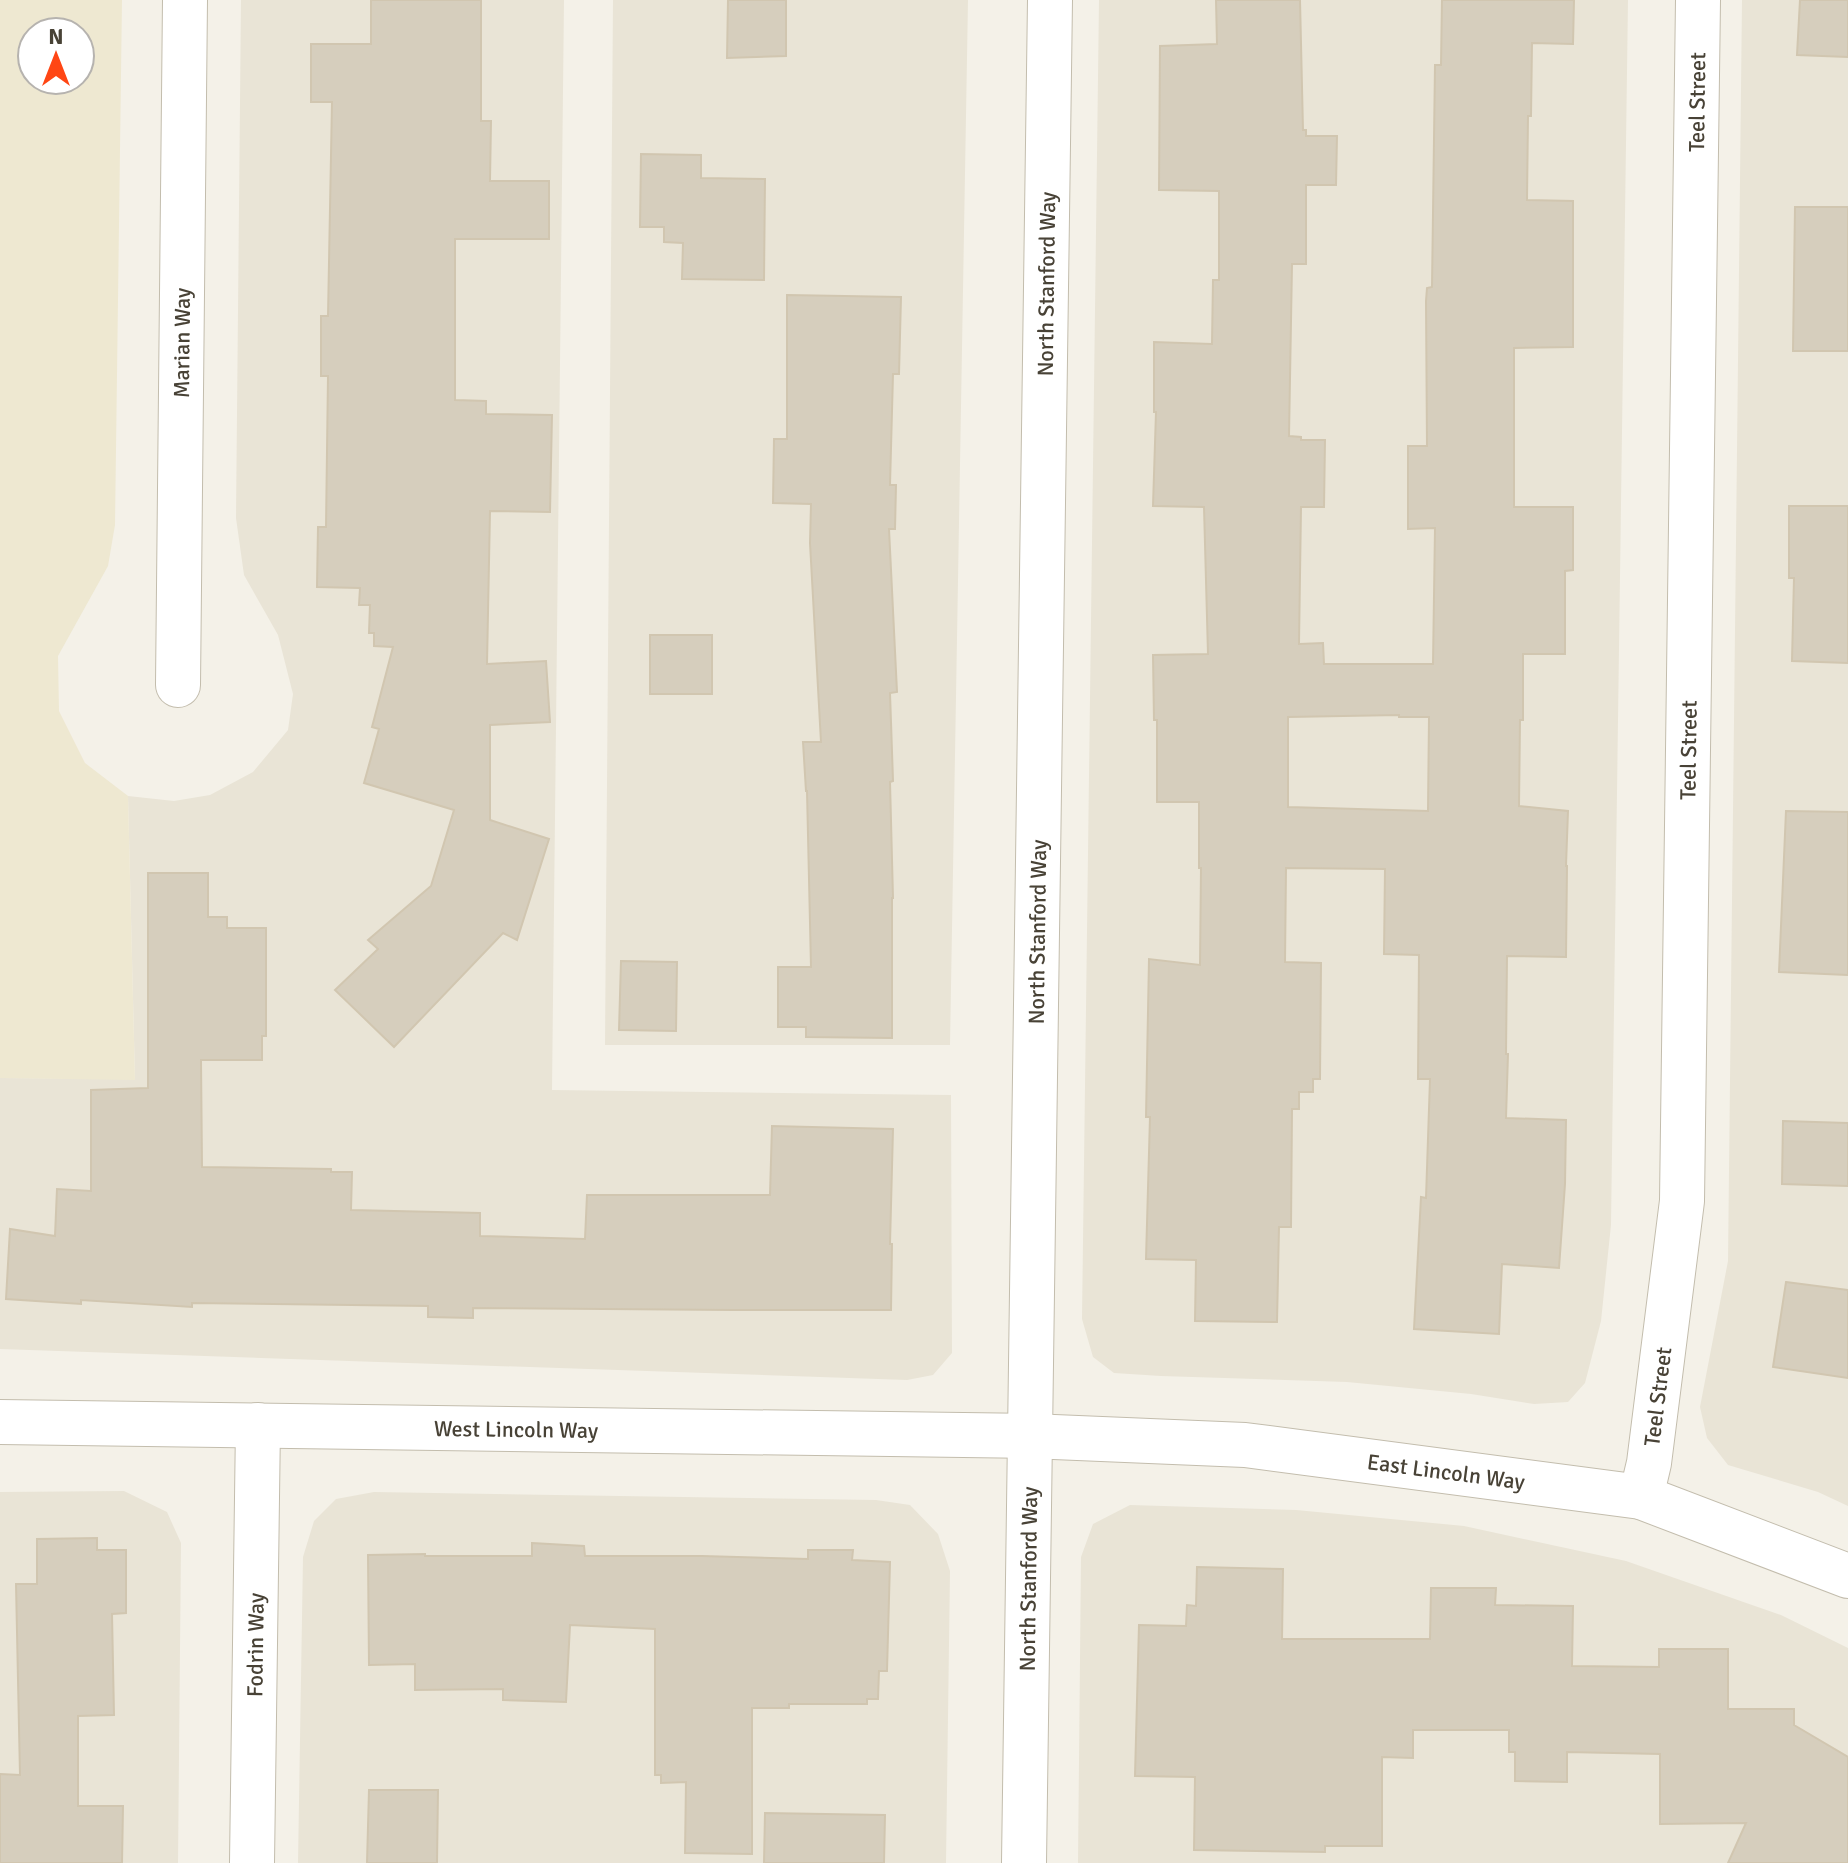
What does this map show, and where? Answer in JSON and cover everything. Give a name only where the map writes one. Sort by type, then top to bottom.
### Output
[{"type":"street","name":"Marian Way","points":[[178,685],[185,0]]},
{"type":"street","name":"North Stanford Way","points":[[1024,1863],[1050,0]]},
{"type":"street","name":"Teel Street","points":[[1641,1497],[1649,1463],[1682,1201],[1698,0]]},
{"type":"street","name":"West Lincoln Way","points":[[0,1422],[1030,1436]]},
{"type":"street","name":"Fodrin Way","points":[[252,1863],[258,1425]]},
{"type":"street","name":"East Lincoln Way","points":[[1030,1436],[1245,1445],[1641,1497],[1848,1576]]},
{"type":"shaded area","points":[[0,0],[122,0],[115,525],[108,566],[58,656],[59,711],[85,763],[128,796],[135,1080],[0,1078]]},
{"type":"shaded area","points":[[241,0],[564,0],[552,1090],[951,1095],[952,1353],[933,1375],[907,1380],[0,1349],[0,1078],[135,1079],[128,796],[174,801],[210,795],[253,772],[288,730],[293,694],[278,635],[244,575],[236,518]]},
{"type":"shaded area","points":[[613,0],[968,0],[950,1045],[605,1045]]},
{"type":"shaded area","points":[[1099,0],[1628,0],[1611,1225],[1601,1321],[1585,1383],[1568,1402],[1534,1404],[1471,1394],[1347,1382],[1114,1373],[1093,1357],[1082,1319]]},
{"type":"shaded area","points":[[1742,0],[1848,0],[1848,1506],[1818,1492],[1728,1465],[1707,1438],[1700,1407],[1728,1261]]},
{"type":"shaded area","points":[[124,1491],[167,1512],[181,1543],[178,1863],[0,1863],[0,1492]]},
{"type":"shaded area","points":[[374,1492],[876,1500],[910,1505],[938,1534],[950,1571],[946,1863],[298,1863],[303,1557],[314,1521],[336,1499]]},
{"type":"shaded area","points":[[1130,1505],[1296,1510],[1464,1526],[1626,1561],[1781,1615],[1848,1648],[1848,1863],[1078,1863],[1081,1557],[1093,1524]]},
{"type":"building","points":[[371,0],[481,0],[481,121],[491,121],[490,181],[549,181],[549,239],[455,239],[455,400],[486,401],[486,414],[552,415],[550,512],[490,511],[487,664],[546,661],[550,722],[490,725],[490,820],[549,839],[517,940],[503,933],[394,1047],[335,990],[378,949],[368,940],[431,886],[454,810],[364,783],[379,729],[372,727],[393,647],[374,646],[374,633],[369,633],[370,605],[359,605],[360,588],[317,587],[318,527],[326,527],[328,376],[321,376],[321,316],[328,316],[332,102],[311,102],[311,44],[371,44]]},
{"type":"building","points":[[728,0],[786,0],[786,56],[727,58]]},
{"type":"building","points":[[1216,0],[1300,0],[1303,130],[1306,130],[1306,136],[1337,136],[1336,185],[1306,185],[1306,264],[1292,264],[1289,436],[1301,437],[1301,440],[1325,440],[1324,507],[1301,507],[1299,644],[1323,643],[1324,664],[1433,664],[1435,528],[1408,529],[1408,446],[1427,446],[1426,301],[1427,288],[1432,287],[1435,65],[1441,65],[1442,0],[1574,0],[1573,44],[1532,43],[1527,200],[1573,201],[1573,347],[1514,348],[1514,507],[1573,507],[1573,570],[1565,571],[1565,654],[1523,654],[1523,720],[1520,720],[1519,806],[1568,811],[1566,957],[1507,956],[1506,1054],[1506,1118],[1566,1120],[1565,1184],[1559,1268],[1502,1264],[1499,1334],[1414,1329],[1421,1197],[1426,1198],[1430,1079],[1418,1079],[1419,955],[1384,954],[1385,869],[1286,868],[1285,962],[1321,963],[1320,1079],[1313,1079],[1313,1092],[1299,1092],[1299,1109],[1292,1109],[1291,1227],[1279,1227],[1277,1322],[1195,1321],[1196,1260],[1146,1259],[1150,1117],[1146,1117],[1149,959],[1200,965],[1199,802],[1157,802],[1153,655],[1208,654],[1204,507],[1153,506],[1156,412],[1154,342],[1212,344],[1213,280],[1219,280],[1219,191],[1159,190],[1160,46],[1217,44]],"holes":[[[1288,717],[1429,717],[1428,811],[1288,807]]]},
{"type":"building","points":[[1800,0],[1848,0],[1848,57],[1797,55]]},
{"type":"building","points":[[641,154],[701,155],[701,178],[765,179],[764,280],[682,279],[683,243],[664,242],[664,227],[640,227]]},
{"type":"building","points":[[1795,207],[1848,207],[1848,351],[1793,351]]},
{"type":"building","points":[[787,295],[901,297],[899,374],[893,374],[890,485],[896,485],[895,529],[889,529],[897,692],[890,693],[893,781],[890,782],[892,1038],[806,1037],[806,1027],[778,1027],[778,967],[811,967],[803,742],[821,742],[810,543],[811,504],[773,503],[774,439],[787,439]]},
{"type":"building","points":[[1789,506],[1848,506],[1848,663],[1792,661],[1794,578],[1789,578]]},
{"type":"building","points":[[650,635],[712,635],[712,694],[650,694]]},
{"type":"building","points":[[1786,811],[1848,812],[1848,975],[1779,972]]},
{"type":"building","points":[[148,873],[208,873],[208,917],[227,917],[227,928],[266,928],[266,1036],[262,1036],[262,1060],[201,1060],[202,1167],[352,1172],[351,1210],[480,1213],[480,1236],[585,1239],[587,1195],[770,1195],[772,1126],[893,1129],[891,1310],[473,1308],[473,1318],[428,1317],[428,1306],[192,1303],[192,1307],[6,1299],[10,1229],[55,1236],[57,1189],[91,1191],[91,1090],[148,1088]]},
{"type":"building","points":[[621,961],[677,962],[676,1031],[619,1030]]},
{"type":"building","points":[[1783,1121],[1848,1123],[1848,1186],[1782,1184]]},
{"type":"building","points":[[1786,1282],[1848,1290],[1848,1378],[1773,1367]]},
{"type":"building","points":[[97,1538],[97,1550],[126,1550],[126,1613],[112,1614],[114,1715],[78,1716],[78,1806],[123,1806],[122,1863],[0,1863],[0,1774],[20,1775],[16,1584],[37,1584],[37,1539]]},
{"type":"building","points":[[532,1543],[584,1546],[585,1556],[808,1559],[808,1550],[853,1550],[852,1560],[890,1562],[887,1671],[879,1671],[878,1699],[867,1699],[867,1704],[789,1704],[789,1708],[752,1708],[752,1854],[685,1853],[686,1782],[661,1783],[661,1775],[655,1775],[655,1629],[570,1625],[566,1702],[503,1700],[503,1689],[415,1690],[415,1664],[369,1665],[368,1555],[532,1556]]},
{"type":"building","points":[[1197,1567],[1283,1569],[1282,1639],[1430,1639],[1431,1588],[1496,1588],[1495,1605],[1573,1606],[1572,1666],[1659,1667],[1659,1649],[1728,1649],[1728,1709],[1794,1709],[1794,1725],[1848,1757],[1848,1863],[1728,1863],[1746,1823],[1660,1824],[1660,1754],[1567,1752],[1567,1782],[1515,1781],[1515,1752],[1509,1752],[1509,1730],[1413,1730],[1413,1758],[1382,1757],[1382,1846],[1325,1846],[1325,1852],[1194,1850],[1195,1777],[1135,1776],[1139,1625],[1186,1626],[1187,1605],[1196,1606]]},
{"type":"building","points":[[369,1790],[438,1790],[437,1863],[367,1863]]},
{"type":"building","points":[[765,1813],[885,1815],[884,1863],[764,1863]]}]
